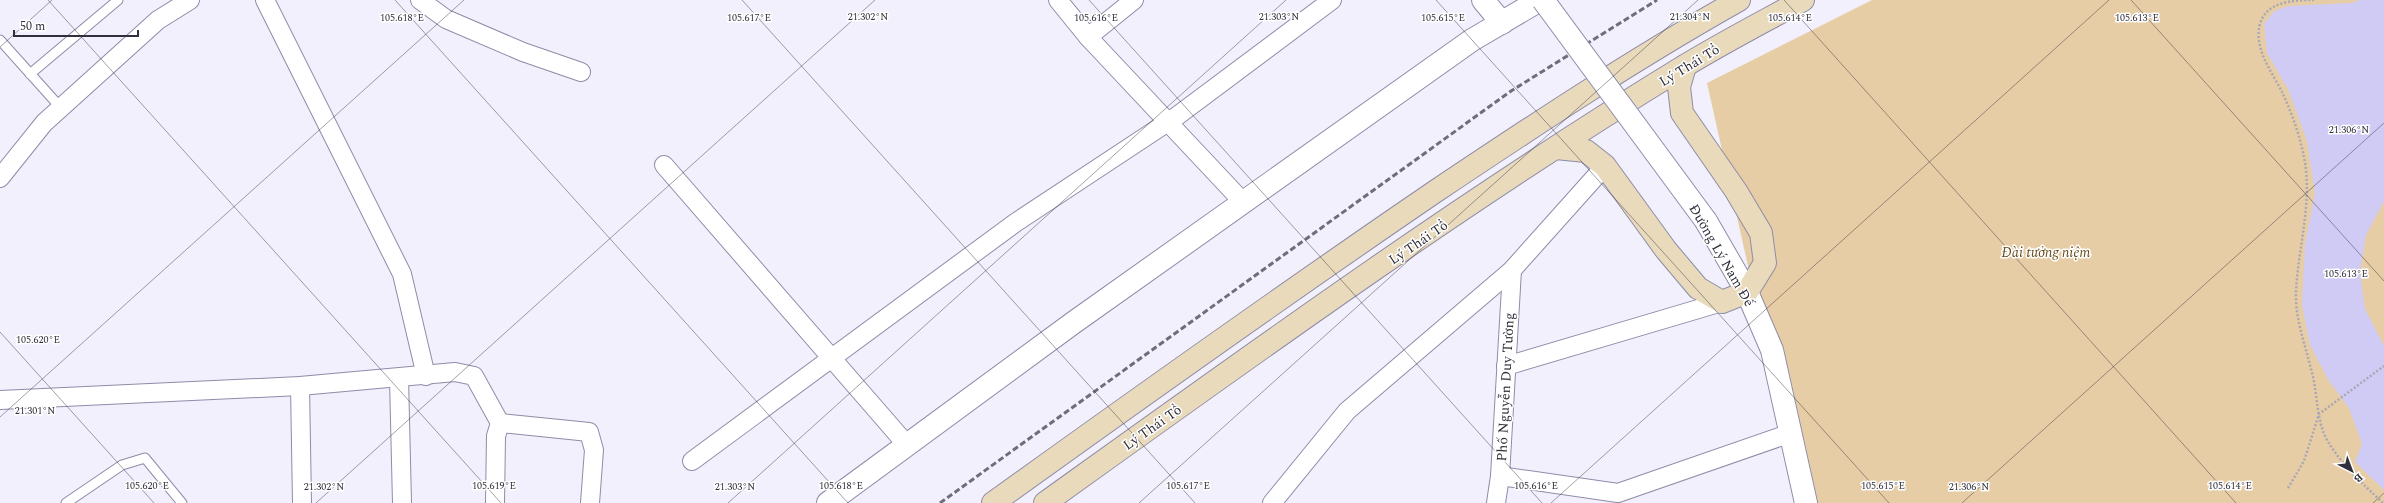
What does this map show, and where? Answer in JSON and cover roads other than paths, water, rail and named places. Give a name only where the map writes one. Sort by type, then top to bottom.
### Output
[{"type":"main road","points":[[993,503],[1294,287],[1462,174],[1670,39],[1739,0]]},
{"type":"main road","name":"Lý Thái Tổ","points":[[1045,503],[1313,313],[1556,148],[1685,66],[1771,8],[1803,0]]},
{"type":"main road","points":[[1556,148],[1586,151],[1605,166],[1666,250],[1698,288],[1722,302],[1747,292],[1765,263],[1761,233],[1736,191],[1682,113],[1679,87],[1685,66]]},
{"type":"main road","points":[[1462,174],[1480,200]]},
{"type":"street","points":[[0,178],[44,122],[158,20],[190,0]]},
{"type":"street","points":[[265,0],[402,274],[426,376]]},
{"type":"street","points":[[420,0],[446,19],[523,52],[581,72]]},
{"type":"street","points":[[1058,0],[1088,37],[1243,202]]},
{"type":"street","points":[[1088,37],[1134,0]]},
{"type":"street","points":[[692,461],[1015,223],[1167,122],[1332,0]]},
{"type":"street","points":[[1483,0],[1502,23]]},
{"type":"street","points":[[828,503],[1072,323],[1472,40],[1540,0]]},
{"type":"street","name":"Đường Lý Nam Đế","points":[[1544,0],[1706,221],[1747,292],[1772,350],[1806,503]]},
{"type":"street","points":[[664,165],[907,445]]},
{"type":"street","points":[[1272,503],[1347,412],[1512,270],[1605,166]]},
{"type":"street","name":"Phố Nguyễn Duy Tường","points":[[1496,503],[1500,476],[1512,270]]},
{"type":"street","points":[[1506,366],[1722,302]]},
{"type":"street","points":[[0,400],[300,386],[426,376],[455,372],[474,376],[500,423],[496,436],[495,503]]},
{"type":"street","points":[[399,378],[402,503]]},
{"type":"street","points":[[300,386],[302,503]]},
{"type":"street","points":[[500,423],[589,432],[594,450],[590,503]]},
{"type":"street","points":[[1500,476],[1618,493],[1791,434]]},
{"type":"lane","points":[[30,74],[118,0]]},
{"type":"lane","points":[[0,40],[60,108]]},
{"type":"lane","points":[[66,503],[122,465],[144,458],[182,503]]},
{"type":"railway","points":[[940,503],[1511,91],[1657,0]]},
{"type":"park label","name":"Đài tưởng niệm","points":[[2046,252]]}]
